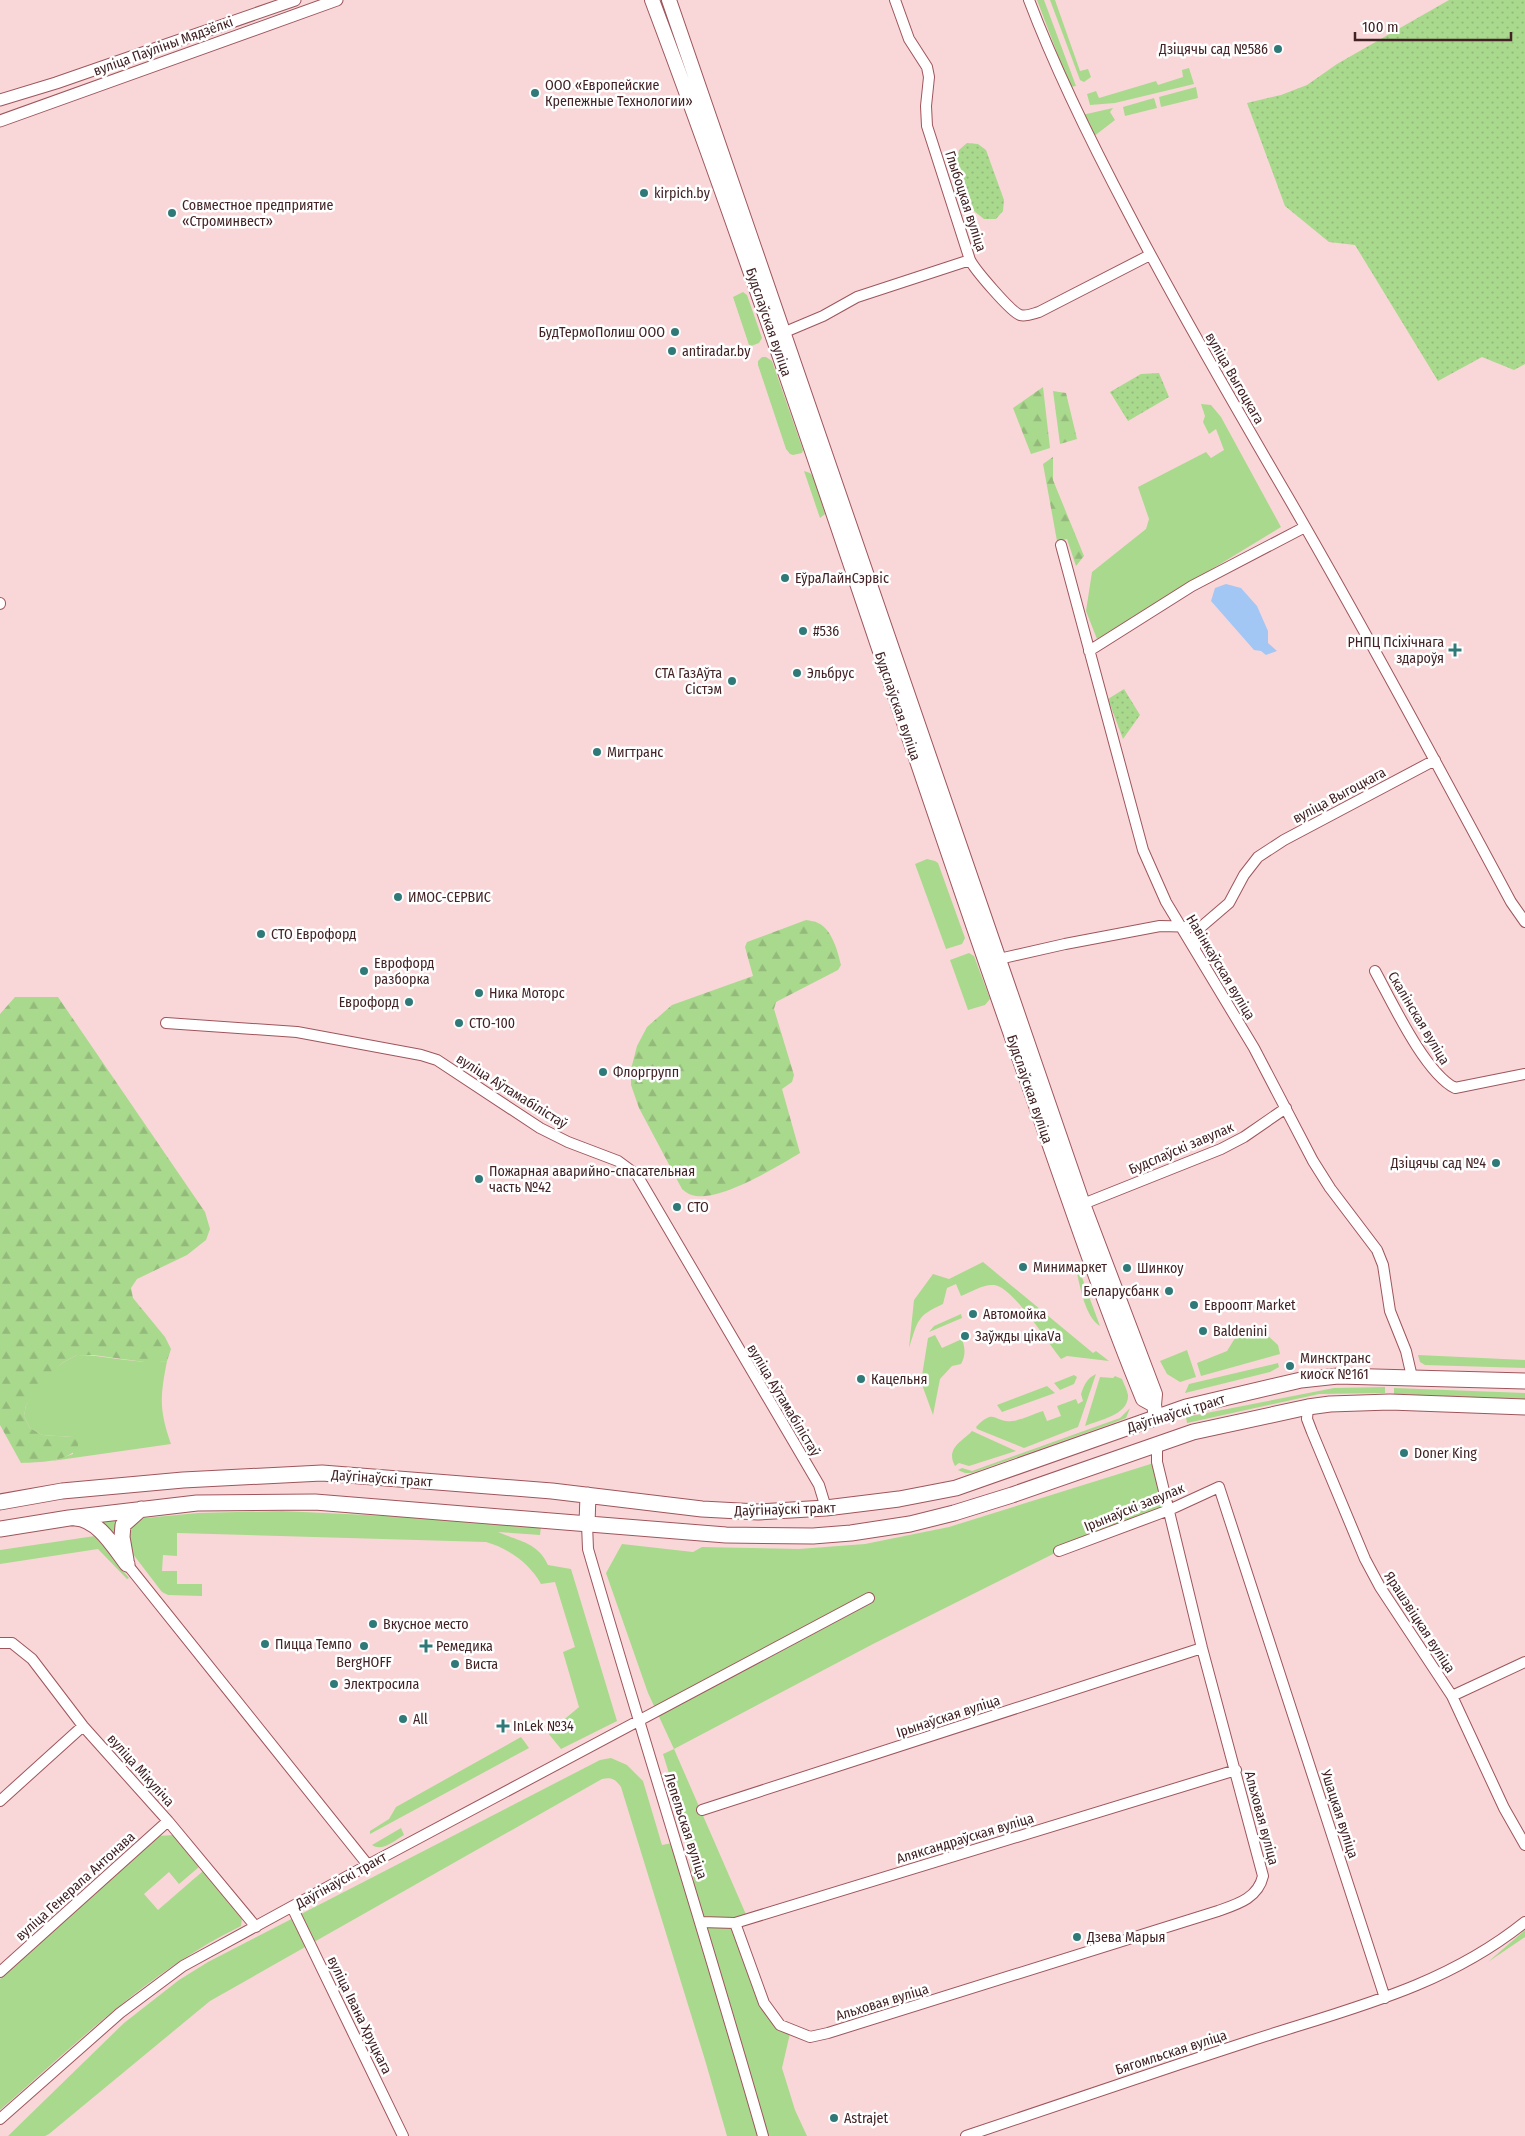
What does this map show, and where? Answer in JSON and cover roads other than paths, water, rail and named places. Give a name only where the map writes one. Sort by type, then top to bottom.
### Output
[{"type":"main road","name":"Будслаўская вуліца","points":[[652,0],[686,88],[780,354],[942,838],[1091,1268],[1144,1399],[1155,1411]]},
{"type":"main road","name":"Будслаўская вуліца","points":[[669,0],[785,332],[1083,1204],[1155,1394],[1155,1411]]},
{"type":"main road","name":"Даўгінаўскі тракт","points":[[0,1502],[71,1490],[183,1480],[322,1473],[552,1491],[702,1509],[758,1512],[826,1508],[899,1499],[956,1488],[1155,1411],[1186,1407],[1301,1380],[1338,1376],[1525,1380]]},
{"type":"main road","name":"Даўгінаўскі тракт","points":[[0,1528],[197,1503],[316,1502],[726,1535],[813,1536],[851,1533],[928,1520],[1012,1495],[1193,1432],[1308,1407],[1330,1404],[1390,1402],[1525,1407]]},
{"type":"main road","points":[[1155,1411],[1157,1444]]},
{"type":"main road","points":[[1003,1470],[1012,1495]]},
{"type":"main road","points":[[587,1524],[588,1495]]},
{"type":"main road","points":[[127,1564],[122,1537],[123,1525],[141,1509]]},
{"type":"main road","points":[[69,1518],[89,1521],[101,1532],[127,1564]]},
{"type":"street","name":"вуліца Паўліны Мядзёлкі","points":[[0,100],[56,83],[295,0]]},
{"type":"street","name":"вуліца Паўліны Мядзёлкі","points":[[0,121],[337,0]]},
{"type":"street","name":"Глыбоцкая вуліца","points":[[895,0],[909,39],[927,67],[929,77],[926,106],[927,126],[970,260],[975,269],[1018,315],[1028,316],[1150,254]]},
{"type":"street","name":"вуліца Выгоцкага","points":[[1029,0],[1043,38],[1076,112],[1150,254],[1435,760],[1511,902],[1525,922]]},
{"type":"street","points":[[785,332],[822,316],[857,297],[970,260]]},
{"type":"street","points":[[1089,651],[1192,586],[1305,527]]},
{"type":"street","name":"Навінкаўская вуліца","points":[[1061,545],[1143,850],[1166,902],[1254,1048],[1313,1161],[1330,1188],[1377,1250],[1383,1265],[1390,1311],[1406,1351],[1412,1377]]},
{"type":"street","name":"вуліца Выгоцкага","points":[[1201,927],[1230,903],[1244,875],[1258,857],[1284,840],[1435,760]]},
{"type":"street","points":[[1160,926],[1167,918],[1166,902]]},
{"type":"street","points":[[998,959],[1160,926],[1201,927],[1196,936],[1196,949]]},
{"type":"street","name":"Скалінская вуліца","points":[[1375,971],[1398,1014],[1434,1072],[1445,1083],[1455,1088],[1465,1087],[1525,1074]]},
{"type":"street","name":"вуліца Аўтамабілістаў","points":[[166,1023],[297,1032],[421,1055],[437,1060],[540,1128],[568,1142],[618,1161],[637,1175],[642,1183],[819,1485],[826,1508]]},
{"type":"street","name":"Будслаўскі завулак","points":[[1083,1204],[1221,1149],[1286,1108]]},
{"type":"street","name":"Ярашэвіцкая вуліца","points":[[1308,1407],[1307,1419],[1365,1559],[1380,1587],[1452,1696],[1504,1808],[1525,1846]]},
{"type":"street","name":"Альховая вуліца","points":[[735,1923],[764,2002],[780,2025],[810,2036],[828,2034],[1244,1901],[1261,1886],[1263,1876],[1202,1648],[1157,1462],[1157,1444]]},
{"type":"street","name":"Ірынаўскі завулак","points":[[1059,1552],[1169,1510],[1219,1487]]},
{"type":"street","name":"Ушацкая вуліца","points":[[1219,1487],[1385,1998]]},
{"type":"street","name":"Лепельская вуліца","points":[[587,1524],[588,1550],[764,2136]]},
{"type":"street","points":[[127,1564],[368,1864]]},
{"type":"street","name":"Даўгінаўскі тракт","points":[[0,2119],[137,1999],[183,1966],[368,1864],[869,1598]]},
{"type":"street","name":"вуліца Мікуліча","points":[[0,1643],[12,1643],[32,1659],[83,1726],[168,1821],[256,1927]]},
{"type":"street","name":"Ірынаўская вуліца","points":[[702,1810],[1202,1648]]},
{"type":"street","points":[[1452,1696],[1525,1662]]},
{"type":"street","points":[[0,1801],[83,1726]]},
{"type":"street","name":"Аляксандраўская вуліца","points":[[701,1922],[735,1923],[1236,1770]]},
{"type":"street","name":"вуліца Генерала Антонава","points":[[0,1972],[168,1821]]},
{"type":"street","name":"вуліца Івана Хруцкага","points":[[292,1906],[402,2136]]},
{"type":"street","points":[[1385,1998],[1441,1976],[1471,1960],[1494,1946],[1525,1922]]},
{"type":"street","name":"Бягомльская вуліца","points":[[966,2136],[1141,2076],[1385,1998]]},
{"type":"water","points":[[1226,584],[1241,588],[1257,606],[1268,631],[1268,643],[1277,651],[1266,655],[1261,651],[1254,650],[1211,601],[1215,588]]},
{"type":"place","name":"Дзіцячы сад №586","points":[[1278,49]]},
{"type":"place","name":"ООО «Европейские Крепежные Технологии»","points":[[535,93]]},
{"type":"place","name":"kirpich.by","points":[[644,193]]},
{"type":"place","name":"Совместное предприятие «Строминвест»","points":[[172,213]]},
{"type":"place","name":"БудТермоПолиш ООО","points":[[675,332]]},
{"type":"place","name":"antiradar.by","points":[[672,351]]},
{"type":"place","name":"ЕўраЛайнСэрвіс","points":[[785,578]]},
{"type":"place","name":"#536","points":[[803,631]]},
{"type":"place","name":"РНПЦ Псіхічнага здароўя","points":[[1455,650]]},
{"type":"place","name":"Эльбрус","points":[[797,673]]},
{"type":"place","name":"СТА ГазАўта Сістэм","points":[[732,681]]},
{"type":"place","name":"Мигтранс","points":[[597,752]]},
{"type":"place","name":"ИМОС-СЕРВИС","points":[[398,897]]},
{"type":"place","name":"СТО Еврофорд","points":[[261,934]]},
{"type":"place","name":"Еврофорд разборка","points":[[364,971]]},
{"type":"place","name":"Ника Моторс","points":[[479,993]]},
{"type":"place","name":"Еврофорд","points":[[409,1002]]},
{"type":"place","name":"СТО-100","points":[[459,1023]]},
{"type":"place","name":"Флоргрупп","points":[[603,1072]]},
{"type":"place","name":"Дзіцячы сад №4","points":[[1496,1163]]},
{"type":"place","name":"Пожарная аварийно-спасательная часть №42","points":[[479,1179]]},
{"type":"place","name":"СТО","points":[[677,1207]]},
{"type":"place","name":"Минимаркет","points":[[1023,1267]]},
{"type":"place","name":"Шинкоу","points":[[1127,1268]]},
{"type":"place","name":"Беларусбанк","points":[[1169,1291]]},
{"type":"place","name":"Евроопт Market","points":[[1194,1305]]},
{"type":"place","name":"Автомойка","points":[[973,1314]]},
{"type":"place","name":"Baldenini","points":[[1203,1331]]},
{"type":"place","name":"Заўжды цікаVа","points":[[965,1336]]},
{"type":"place","name":"Минсктранс киоск №161","points":[[1290,1366]]},
{"type":"place","name":"Кацельня","points":[[861,1379]]},
{"type":"place","name":"Doner King","points":[[1404,1453]]},
{"type":"place","name":"Вкусное место","points":[[373,1624]]},
{"type":"place","name":"Пицца Темпо","points":[[265,1644]]},
{"type":"place","name":"BergHOFF","points":[[364,1646]]},
{"type":"place","name":"Ремедика","points":[[426,1646]]},
{"type":"place","name":"Виста","points":[[455,1664]]},
{"type":"place","name":"Электросила","points":[[334,1684]]},
{"type":"place","name":"All","points":[[403,1719]]},
{"type":"place","name":"InLek №34","points":[[503,1726]]},
{"type":"place","name":"Дзева Марыя","points":[[1077,1937]]},
{"type":"place","name":"Astrajet","points":[[834,2118]]}]
